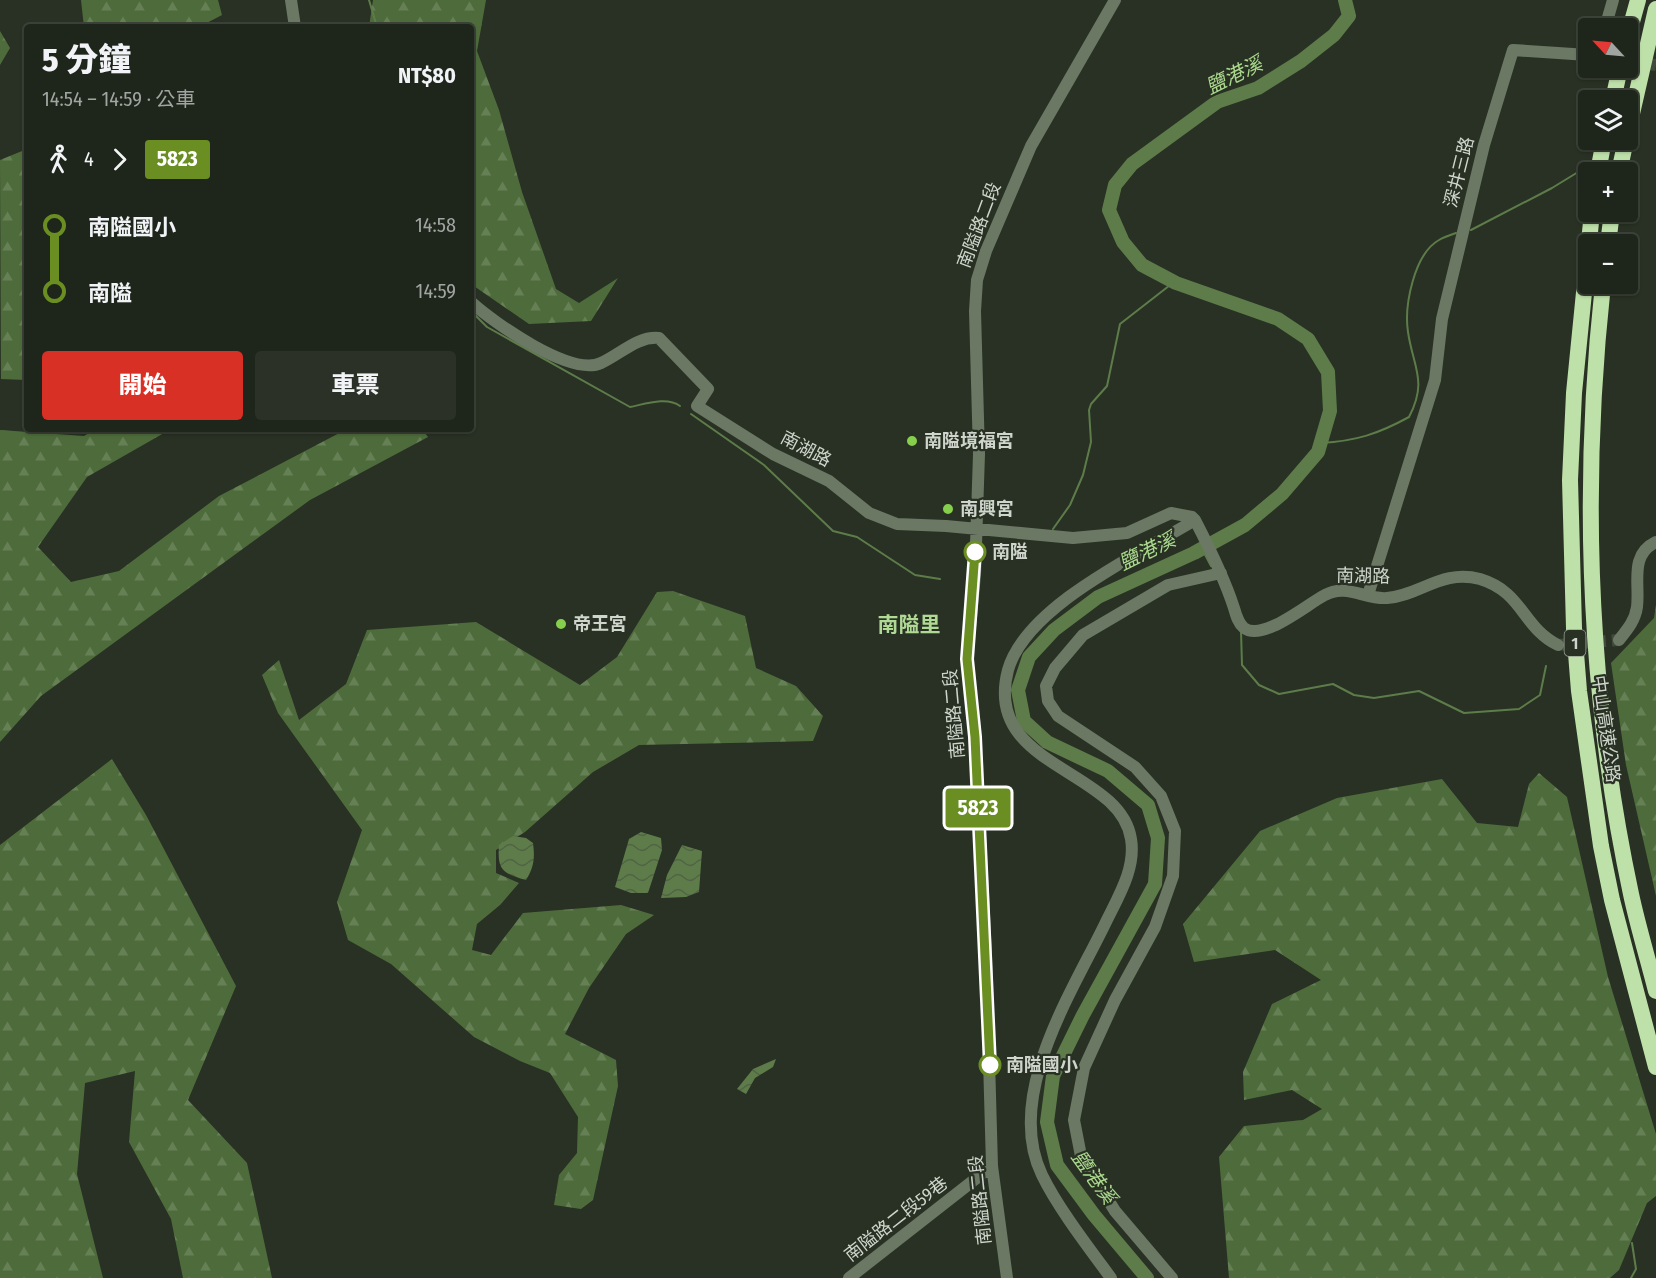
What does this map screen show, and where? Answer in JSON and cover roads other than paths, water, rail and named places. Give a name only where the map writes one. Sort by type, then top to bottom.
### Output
[{"type":"highway","points":[[1633,18],[1638,0]]},
{"type":"highway","points":[[1637,90],[1656,9]]},
{"type":"highway","name":"中山高速公路","points":[[1591,222],[1578,333],[1570,480],[1574,628],[1579,691],[1601,846],[1612,900],[1656,1066]]},
{"type":"highway","name":"中山高速公路","points":[[1602,294],[1596,350],[1590,481],[1598,673],[1631,894],[1656,991]]},
{"type":"street","points":[[291,0],[295,24]]},
{"type":"street","name":"南隘路二段","points":[[1007,1278],[992,1166],[986,954],[975,737],[967,659],[975,575],[979,454],[975,311],[977,280],[986,251],[1031,146],[1115,0]]},
{"type":"street","points":[[1608,18],[1613,0]]},
{"type":"street","name":"深井三路","points":[[1368,595],[1435,380],[1442,319],[1484,145],[1513,50],[1578,55]]},
{"type":"street","name":"南湖路","points":[[474,304],[508,330],[572,363],[591,366],[649,337],[659,338],[708,389],[697,406],[773,454],[829,481],[869,513],[897,524],[976,528],[1073,538],[1127,533],[1171,513],[1192,517],[1195,520]]},
{"type":"street","points":[[1111,1278],[1042,1174],[1031,1134],[1035,1085],[1045,1047],[1123,887],[1133,857],[1131,837],[1127,822],[1112,805],[1031,747],[1014,726],[1006,706],[1005,685],[1019,646],[1041,620],[1067,598],[1195,520],[1221,573],[1168,585],[1083,635],[1055,668],[1047,686],[1048,701],[1058,716],[1135,767],[1161,796],[1175,831],[1173,876],[1170,886],[1155,927],[1115,1000],[1084,1068],[1074,1120],[1081,1156],[1115,1211],[1172,1278]]},
{"type":"street","points":[[1619,640],[1632,624],[1637,607],[1638,562],[1642,553],[1656,542]]},
{"type":"street","name":"南湖路","points":[[1221,573],[1237,619],[1243,628],[1252,632],[1270,629],[1328,593],[1347,590],[1389,598],[1447,577],[1480,579],[1509,593],[1544,639],[1558,645]]},
{"type":"street","name":"南隘路二段59巷","points":[[849,1278],[992,1166]]},
{"type":"water","points":[[641,832],[661,838],[662,850],[648,893],[631,893],[615,887],[629,839]]},
{"type":"water","points":[[513,836],[526,838],[533,843],[533,862],[526,880],[507,873],[503,870],[499,860],[499,845]]},
{"type":"water","points":[[682,845],[702,851],[699,892],[686,897],[661,898],[667,875]]},
{"type":"water","points":[[776,1059],[773,1067],[755,1078],[746,1094],[737,1089],[753,1069]]},
{"type":"waterway","points":[[369,0],[376,24]]},
{"type":"waterway","name":"鹽港溪","points":[[1147,1278],[1094,1215],[1057,1165],[1047,1122],[1053,1076],[1083,1015],[1155,884],[1158,838],[1148,805],[1108,771],[1047,742],[1024,721],[1018,690],[1029,657],[1054,630],[1098,597],[1194,553],[1245,525],[1282,494],[1318,452],[1330,411],[1328,372],[1308,339],[1278,319],[1176,283],[1142,265],[1123,242],[1109,210],[1115,185],[1132,164],[1217,102],[1258,88],[1301,61],[1334,35],[1349,16],[1345,0]]},
{"type":"waterway","points":[[1471,230],[1578,172]]},
{"type":"waterway","points":[[1321,443],[1366,436],[1409,417],[1418,393],[1418,374],[1408,332],[1409,295],[1417,268],[1430,247],[1441,239],[1456,233]]},
{"type":"waterway","points":[[1053,529],[1070,505],[1083,475],[1091,442],[1089,410],[1091,404],[1107,386],[1120,324],[1174,282]]},
{"type":"waterway","points":[[474,314],[487,327],[630,407],[662,401],[680,406]]},
{"type":"waterway","points":[[691,414],[764,465],[833,531],[857,537],[915,575],[940,579]]},
{"type":"waterway","points":[[1202,549],[1211,566]]},
{"type":"waterway","points":[[1241,631],[1242,665],[1259,685],[1279,694],[1333,684],[1354,695],[1374,698],[1419,691],[1464,713],[1519,709],[1540,695],[1546,666]]},
{"type":"waterway","points":[[1631,1278],[1636,1269],[1632,1243]]},
{"type":"tunnel","points":[[1638,62],[1656,65]]},
{"type":"tunnel","points":[[1558,645],[1619,640]]},
{"type":"place","name":"南隘境福宮","points":[[912,441]]},
{"type":"place","name":"南興宮","points":[[948,509]]},
{"type":"place","name":"南隘","points":[[975,552]]},
{"type":"place","name":"帝王宮","points":[[561,624]]},
{"type":"place","name":"南隘國小","points":[[990,1065]]},
{"type":"district","name":"南隘里","points":[[909,625]]}]
